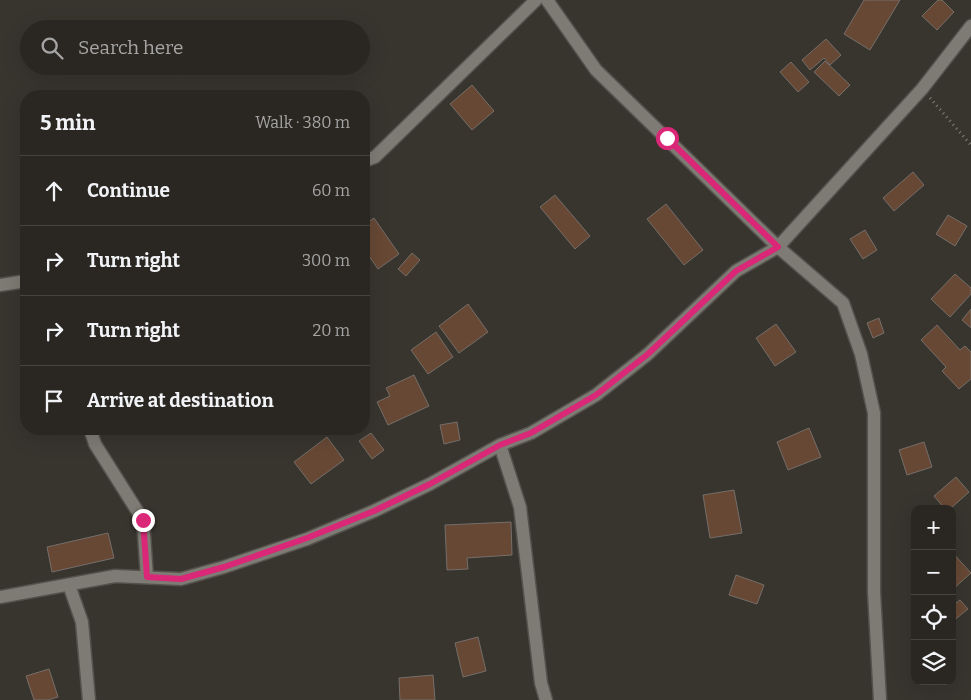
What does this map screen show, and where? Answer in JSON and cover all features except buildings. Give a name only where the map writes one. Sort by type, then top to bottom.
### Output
[{"type":"street","points":[[370,159],[375,157],[536,0]]},
{"type":"street","points":[[547,0],[596,70],[778,247],[843,303],[861,354],[874,413],[874,592],[880,700]]},
{"type":"street","points":[[0,597],[115,576],[181,579],[224,567],[307,538],[374,511],[430,484],[500,445],[531,433],[596,395],[648,354],[736,271],[778,247],[922,89],[971,26]]},
{"type":"street","points":[[0,285],[20,282]]},
{"type":"street","points":[[92,435],[95,444],[143,520],[147,577]]},
{"type":"street","points":[[500,445],[520,507],[541,683],[546,700]]},
{"type":"street","points":[[69,585],[82,622],[89,700]]},
{"type":"path","points":[[922,89],[971,145]]},
{"type":"route","points":[[143,520],[147,577],[181,579],[224,567],[307,538],[374,511],[430,484],[500,445],[531,433],[596,395],[648,354],[736,271],[778,247],[667,138]]}]
